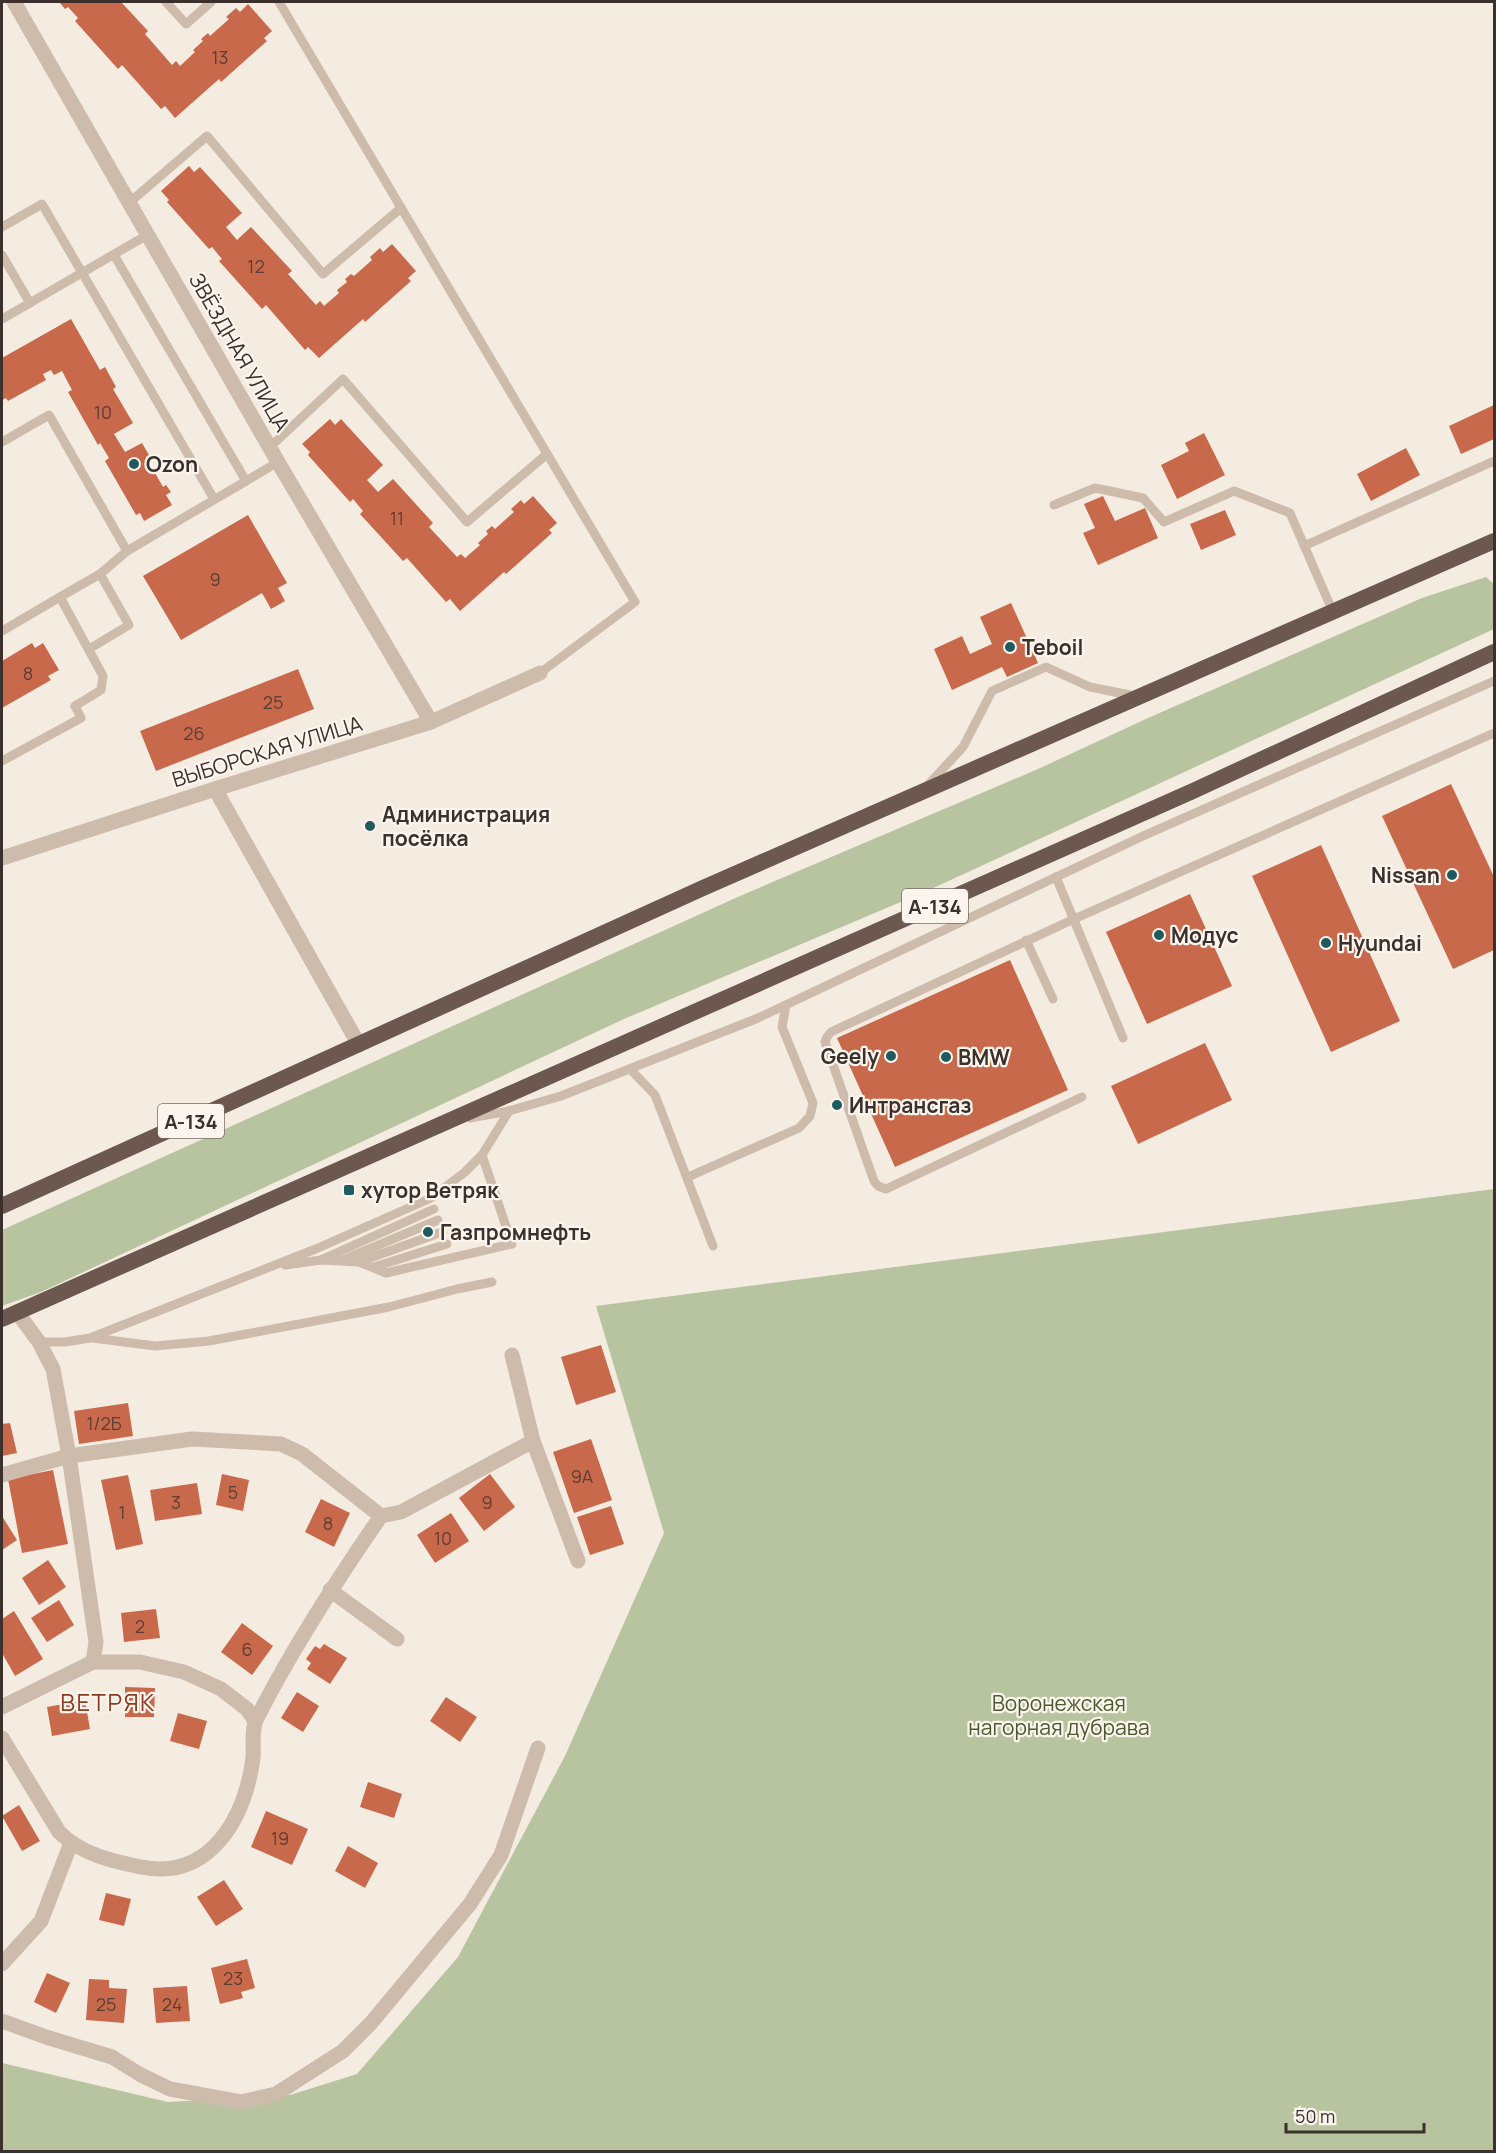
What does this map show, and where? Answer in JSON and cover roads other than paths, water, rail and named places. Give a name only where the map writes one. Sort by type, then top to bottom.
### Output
[{"type":"highway","name":"А-134","points":[[3,1206],[703,888],[1494,541]]},
{"type":"highway","name":"А-134","points":[[2,1319],[1193,791],[1494,652]]},
{"type":"street","name":"ЗВЁЗДНАЯ УЛИЦА","points":[[14,2],[278,462],[431,722]]},
{"type":"street","name":"ВЫБОРСКАЯ УЛИЦА","points":[[2,858],[431,722],[540,673]]},
{"type":"street","points":[[215,789],[359,1045]]},
{"type":"street","points":[[17,1312],[39,1342],[54,1369],[96,1642],[93,1662]]},
{"type":"street","points":[[512,1355],[533,1441],[579,1561]]},
{"type":"street","points":[[2,1475],[69,1456],[192,1439],[281,1444],[302,1454],[381,1516]]},
{"type":"street","points":[[2,1738],[59,1832],[71,1844],[108,1860],[146,1868],[178,1867],[198,1860],[214,1847],[231,1825],[245,1793],[253,1758],[255,1721],[330,1590],[381,1516],[401,1512],[533,1441]]},
{"type":"street","points":[[330,1590],[397,1639]]},
{"type":"street","points":[[2,1707],[93,1662],[140,1662],[184,1672],[221,1689],[247,1709],[255,1721]]},
{"type":"street","points":[[2,2021],[112,2057],[170,2089],[241,2102],[276,2094],[343,2051],[372,2024],[470,1904],[501,1855],[538,1748]]},
{"type":"street","points":[[2,1964],[41,1921],[71,1844]]},
{"type":"lane","points":[[166,2],[186,24],[211,2]]},
{"type":"lane","points":[[279,2],[635,602],[540,673]]},
{"type":"lane","points":[[130,202],[207,136],[323,274],[401,208]]},
{"type":"lane","points":[[2,227],[42,204],[214,499]]},
{"type":"lane","points":[[2,319],[149,234]]},
{"type":"lane","points":[[2,255],[30,303]]},
{"type":"lane","points":[[114,255],[246,481]]},
{"type":"lane","points":[[270,447],[344,379],[467,522],[547,454]]},
{"type":"lane","points":[[2,442],[49,415],[127,550]]},
{"type":"lane","points":[[1304,546],[1494,461]]},
{"type":"lane","points":[[2,631],[100,574],[127,550],[278,462]]},
{"type":"lane","points":[[1054,505],[1095,488],[1143,498],[1164,522],[1234,491],[1290,513],[1333,612]]},
{"type":"lane","points":[[89,649],[129,625],[100,574]]},
{"type":"lane","points":[[2,761],[81,718],[75,706],[101,690],[103,676],[60,597]]},
{"type":"lane","points":[[920,794],[963,747],[992,691],[1046,667],[1090,687],[1140,697]]},
{"type":"lane","points":[[444,1123],[509,1111],[561,1096],[786,1005],[1143,836],[1494,681]]},
{"type":"lane","points":[[1082,1097],[886,1189],[878,1186],[874,1181],[825,1042],[826,1037],[831,1032],[1026,940],[1494,734]]},
{"type":"lane","points":[[1056,878],[1123,1038]]},
{"type":"lane","points":[[1026,940],[1053,999]]},
{"type":"lane","points":[[688,1177],[799,1128],[810,1116],[813,1103],[782,1027],[786,1005]]},
{"type":"lane","points":[[630,1069],[655,1095],[713,1246]]},
{"type":"lane","points":[[39,1342],[65,1342],[90,1338],[318,1248],[431,1198],[465,1172],[482,1155],[509,1111]]},
{"type":"lane","points":[[268,1268],[321,1260],[358,1262],[386,1273],[512,1244],[482,1155]]},
{"type":"lane","points":[[431,1198],[452,1258]]},
{"type":"lane","points":[[321,1260],[434,1209]]},
{"type":"lane","points":[[341,1261],[438,1220]]},
{"type":"lane","points":[[358,1262],[442,1232]]},
{"type":"lane","points":[[374,1267],[447,1244]]},
{"type":"lane","points":[[90,1338],[155,1346],[210,1341],[389,1307],[492,1282]]},
{"type":"place","name":"Ozon","points":[[134,464]]},
{"type":"place","name":"Teboil","points":[[1010,647]]},
{"type":"place","name":"Администрация посёлка","points":[[370,826]]},
{"type":"place","name":"Nissan","points":[[1452,875]]},
{"type":"place","name":"Модус","points":[[1159,935]]},
{"type":"place","name":"Hyundai","points":[[1326,943]]},
{"type":"place","name":"Geely","points":[[891,1056]]},
{"type":"place","name":"BMW","points":[[946,1057]]},
{"type":"place","name":"Интрансгаз","points":[[837,1105]]},
{"type":"place","name":"хутор Ветряк","points":[[349,1190]]},
{"type":"place","name":"Газпромнефть","points":[[428,1232]]},
{"type":"district","name":"ВЕТРЯК","points":[[108,1701]]},
{"type":"park label","name":"Воронежская нагорная дубрава","points":[[1059,1715]]}]
